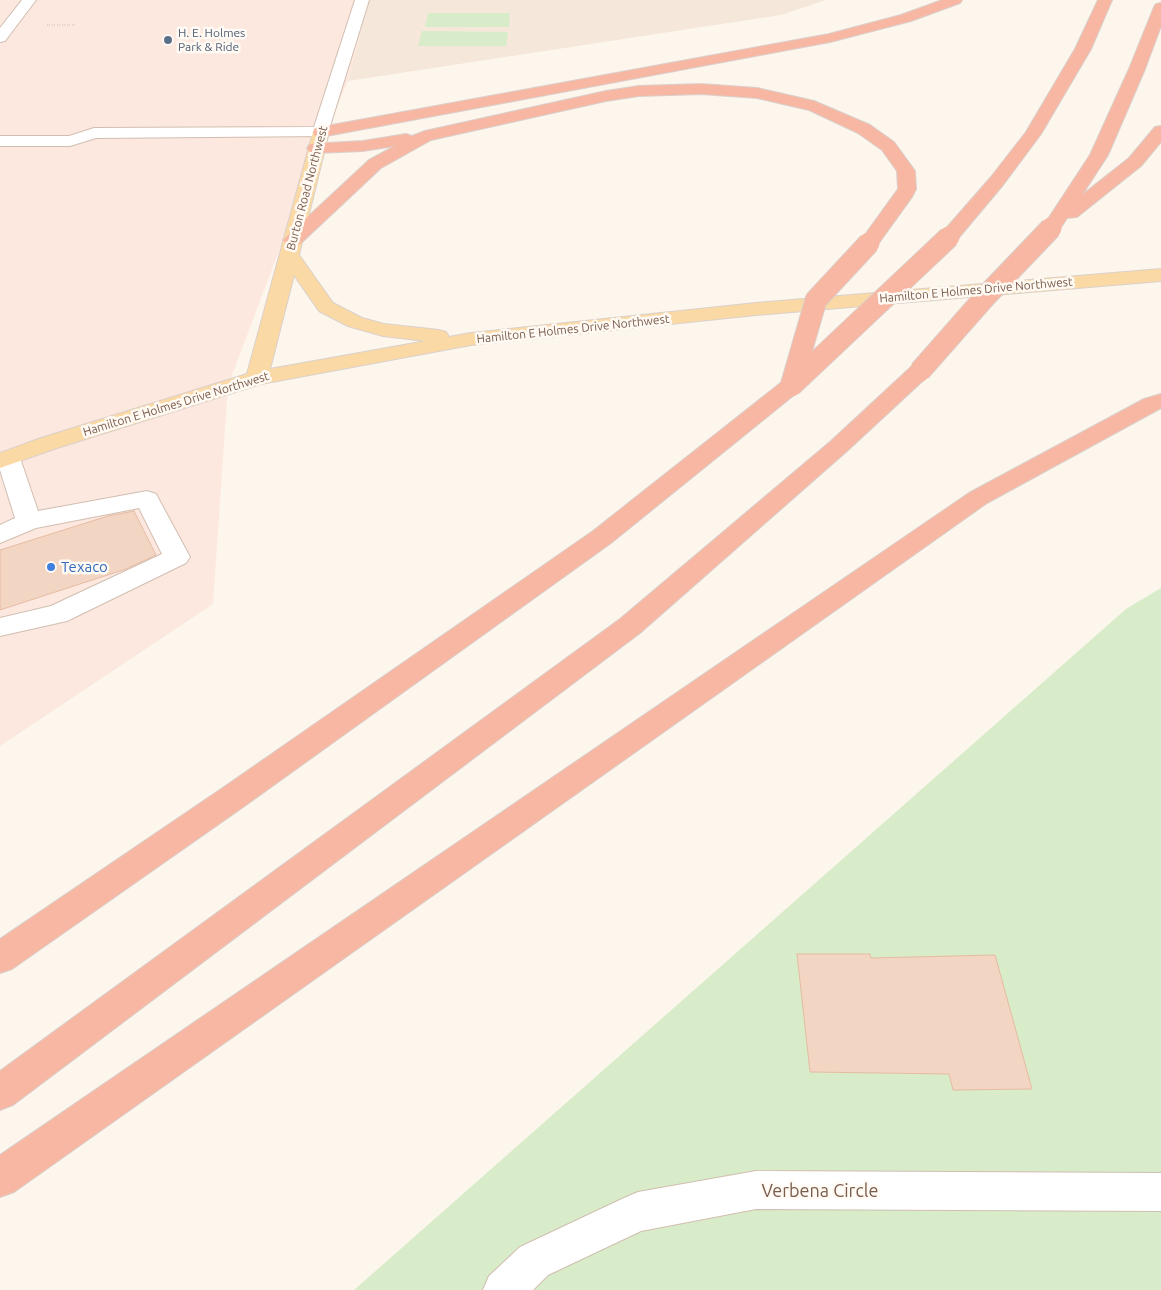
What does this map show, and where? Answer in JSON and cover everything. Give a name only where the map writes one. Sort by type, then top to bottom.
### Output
[{"type":"highway","points":[[318,140],[830,38],[906,18],[955,0]]},
{"type":"highway","points":[[0,958],[236,796],[602,537],[792,386],[948,237],[997,181],[1033,134],[1083,49],[1105,0]]},
{"type":"highway","points":[[1051,228],[1099,155],[1137,69],[1161,7]]},
{"type":"highway","points":[[318,140],[363,146],[425,136],[606,96],[639,91],[701,89],[733,90],[797,101],[832,113],[864,129],[888,146],[906,171],[907,188],[904,197],[868,243],[816,300],[792,386]]},
{"type":"highway","points":[[0,1093],[630,626],[839,446],[920,370],[986,296],[1051,228],[1135,162],[1161,131]]},
{"type":"highway","points":[[291,247],[375,164],[425,136]]},
{"type":"highway","points":[[0,1178],[978,498],[1152,404],[1161,401]]},
{"type":"main road","name":"Burton Road Northwest","points":[[257,378],[318,140]]},
{"type":"main road","points":[[291,247],[326,307],[355,322],[383,330],[471,339]]},
{"type":"main road","name":"Hamilton E Holmes Drive Northwest","points":[[4,460],[49,443],[257,378],[471,339],[756,309],[1161,275]]},
{"type":"street","points":[[0,38],[29,0]]},
{"type":"street","name":"Burton Road Northwest","points":[[318,140],[362,0]]},
{"type":"street","points":[[0,141],[70,141],[86,148],[318,140]]},
{"type":"street","points":[[4,460],[29,521]]},
{"type":"street","points":[[0,535],[29,521],[147,499],[177,557],[58,614],[0,627]]},
{"type":"street","name":"Verbena Circle","points":[[503,1290],[534,1261],[638,1212],[756,1190],[1161,1192]]},
{"type":"path","points":[[40,24],[75,25]]},
{"type":"shaded area","points":[[0,0],[369,0],[348,81],[309,171],[228,386],[213,604],[0,746]]},
{"type":"shaded area","points":[[369,0],[826,0],[781,15],[348,81]]},
{"type":"green space","points":[[428,13],[510,13],[509,27],[425,27]]},
{"type":"green space","points":[[422,31],[508,32],[506,46],[418,46]]},
{"type":"green space","points":[[1161,588],[1161,1290],[354,1290],[1126,609]]},
{"type":"building","name":"Texaco","points":[[134,511],[156,555],[126,569],[0,610],[0,550],[108,516]]},
{"type":"building","points":[[797,954],[870,954],[871,958],[995,955],[1032,1089],[953,1090],[949,1074],[810,1072]]},
{"type":"place","name":"H. E. Holmes Park & Ride","points":[[168,40]]},
{"type":"place","name":"Texaco","points":[[51,567]]}]
